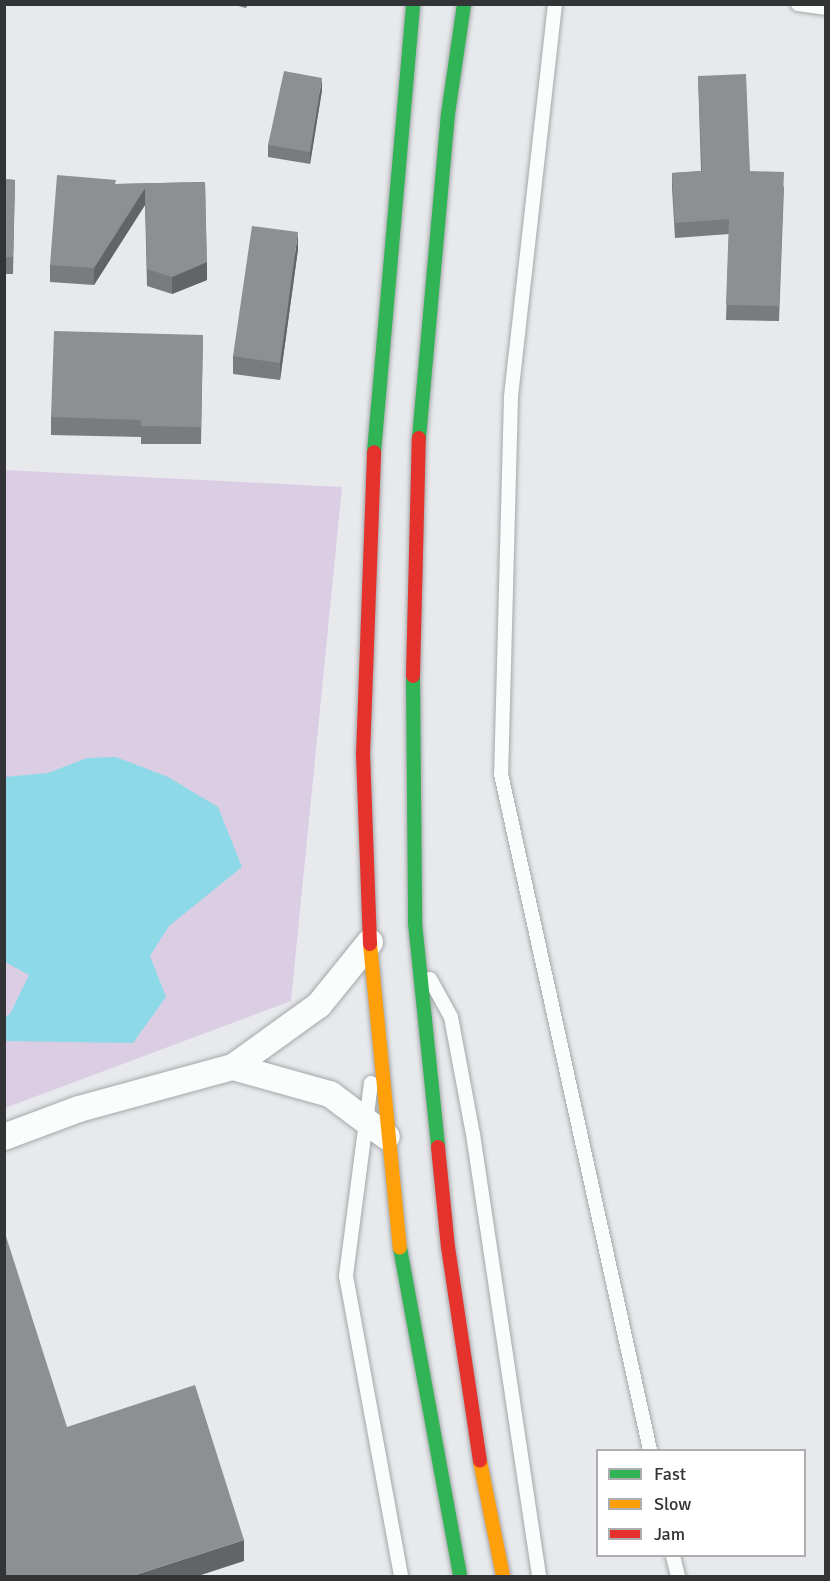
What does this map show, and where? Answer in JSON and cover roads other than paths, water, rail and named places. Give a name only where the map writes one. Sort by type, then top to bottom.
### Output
[{"type":"main road","points":[[413,4],[375,422],[363,755],[370,942],[387,1137],[401,1258],[460,1576]]},
{"type":"main road","points":[[464,4],[448,114],[418,449],[412,699],[418,957],[448,1247],[473,1425],[503,1576]]},
{"type":"street","points":[[4,1137],[79,1109],[233,1067],[319,1005],[370,942]]},
{"type":"street","points":[[233,1067],[330,1094],[387,1137]]},
{"type":"lane","points":[[555,4],[511,397],[501,774],[650,1449]]},
{"type":"lane","points":[[798,4],[825,8]]},
{"type":"lane","points":[[418,957],[451,1017],[473,1134],[539,1576]]},
{"type":"lane","points":[[379,1043],[364,1118],[346,1276],[401,1576]]},
{"type":"lane","points":[[673,1557],[678,1576]]},
{"type":"water","points":[[116,757],[168,777],[218,807],[242,867],[169,926],[150,956],[166,997],[133,1043],[5,1041],[5,1017],[10,1014],[29,975],[5,962],[5,777],[48,773],[87,758]]}]
